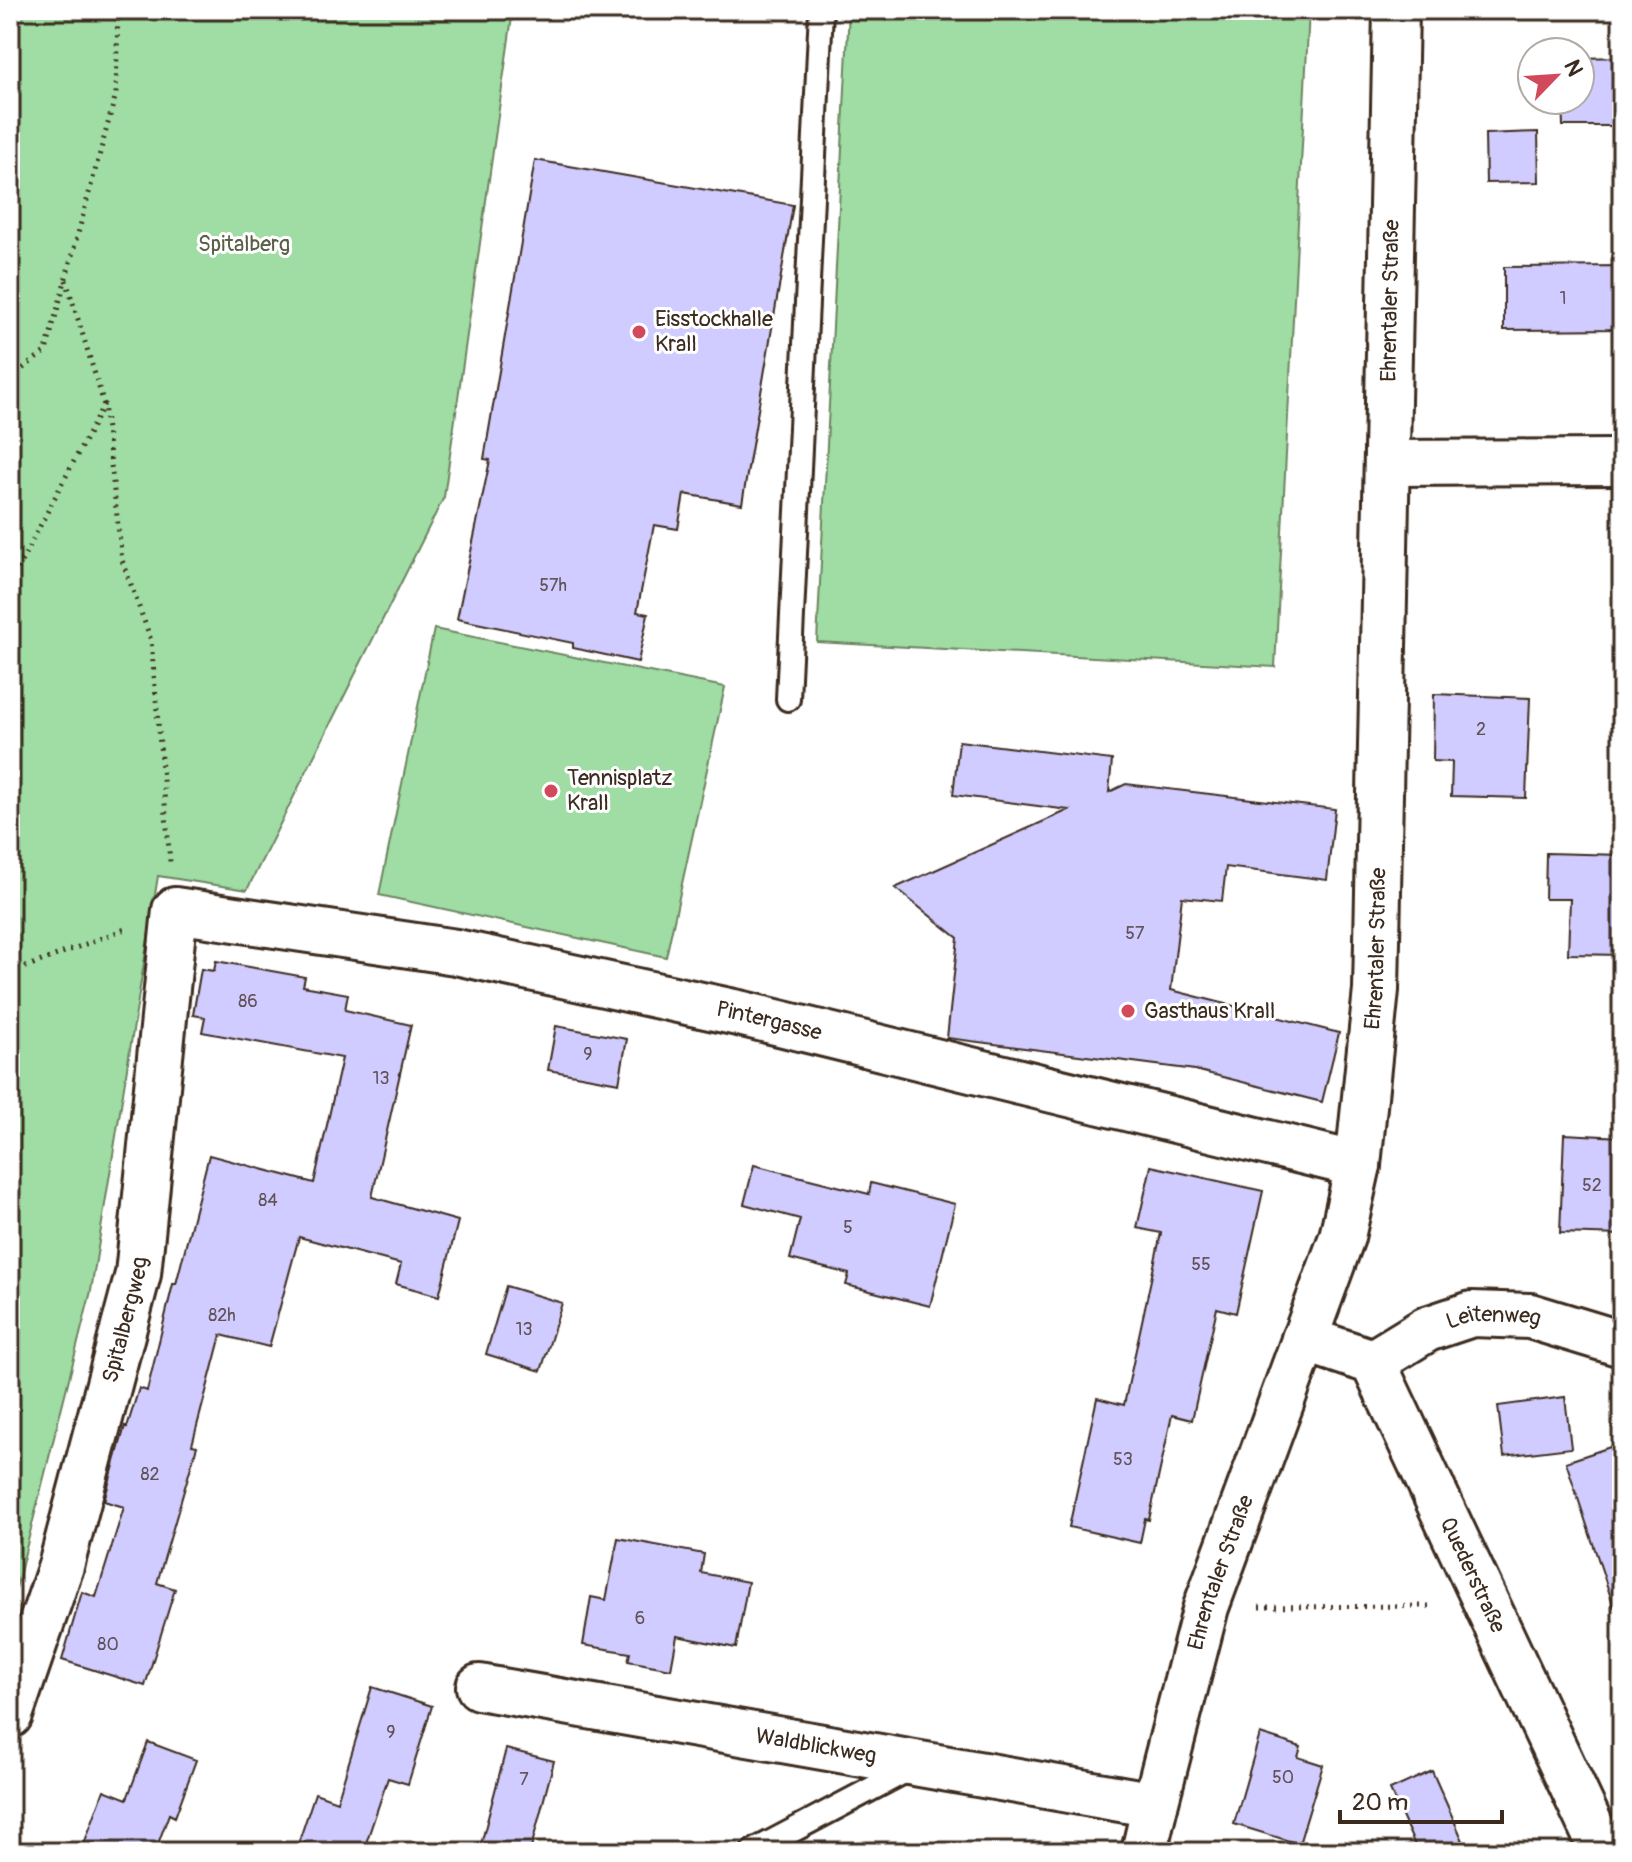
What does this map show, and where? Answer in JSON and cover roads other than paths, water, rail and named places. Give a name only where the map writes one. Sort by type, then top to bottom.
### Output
[{"type":"street","name":"Ehrentaler Straße","points":[[1144,1852],[1206,1607],[1342,1237],[1358,1165],[1376,990],[1396,10]]},
{"type":"street","points":[[1387,463],[1622,462]]},
{"type":"street","name":"Pintergasse","points":[[175,910],[456,952],[743,1014],[1358,1165]]},
{"type":"street","name":"Spitalbergweg","points":[[10,1715],[61,1566],[138,1274],[175,910]]},
{"type":"street","name":"Leitenweg","points":[[1373,1362],[1427,1329],[1472,1314],[1530,1316],[1622,1344]]},
{"type":"street","points":[[1304,1339],[1373,1362]]},
{"type":"street","name":"Quederstraße","points":[[1373,1362],[1603,1852]]},
{"type":"street","name":"Waldblickweg","points":[[479,1687],[1155,1805]]},
{"type":"lane","points":[[788,699],[821,10]]},
{"type":"lane","points":[[752,1852],[918,1764]]},
{"type":"place","name":"Eisstockhalle Krall","points":[[639,332]]},
{"type":"place","name":"Tennisplatz Krall","points":[[551,791]]},
{"type":"place","name":"Gasthaus Krall","points":[[1128,1011]]},
{"type":"park label","name":"Spitalberg","points":[[244,244]]}]
